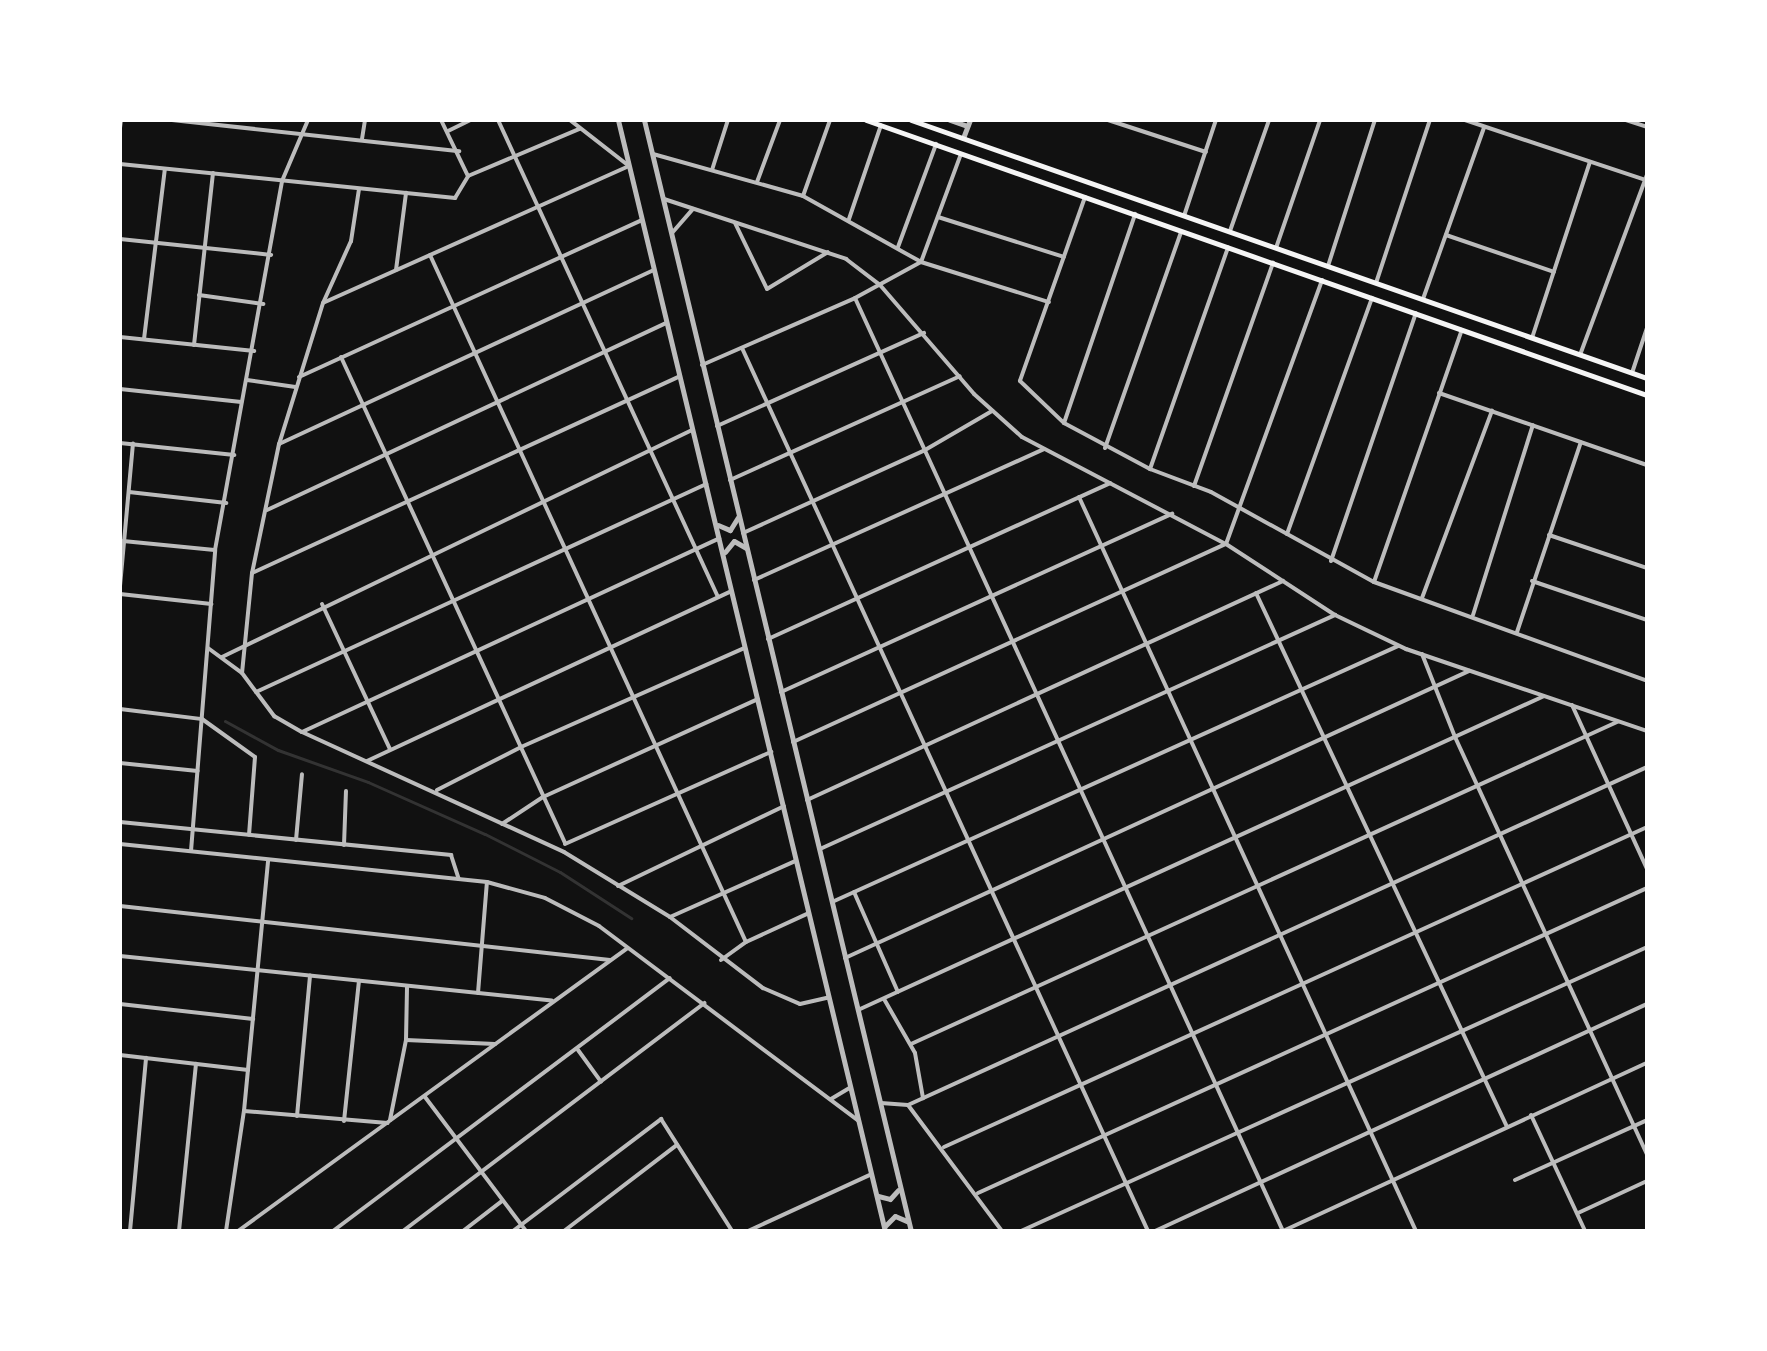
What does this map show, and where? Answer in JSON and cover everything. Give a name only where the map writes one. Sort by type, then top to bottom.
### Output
[{"type":"main road","points":[[866,120],[1647,395]]},
{"type":"main road","points":[[911,120],[1647,378]]},
{"type":"street","points":[[120,128],[121,120]]},
{"type":"street","points":[[172,120],[459,151]]},
{"type":"street","points":[[191,851],[215,550],[226,503],[241,402],[263,304],[282,181],[308,120]]},
{"type":"street","points":[[362,139],[365,120]]},
{"type":"street","points":[[441,120],[459,151],[468,176]]},
{"type":"street","points":[[448,131],[471,120]]},
{"type":"street","points":[[498,120],[535,208],[693,550],[718,597]]},
{"type":"street","points":[[570,120],[629,166]]},
{"type":"street","points":[[618,120],[885,1231]]},
{"type":"street","points":[[644,120],[881,1103],[898,1185],[911,1228]]},
{"type":"street","points":[[712,170],[728,120]]},
{"type":"street","points":[[757,182],[780,120]]},
{"type":"street","points":[[803,196],[830,120]]},
{"type":"street","points":[[946,132],[950,120],[968,123],[963,138]]},
{"type":"street","points":[[1108,120],[1206,152]]},
{"type":"street","points":[[1184,216],[1216,120]]},
{"type":"street","points":[[1230,232],[1269,120]]},
{"type":"street","points":[[1276,248],[1320,120]]},
{"type":"street","points":[[1328,266],[1375,120]]},
{"type":"street","points":[[1376,283],[1430,120]]},
{"type":"street","points":[[1465,120],[1646,178],[1580,355]]},
{"type":"street","points":[[1626,120],[1647,127]]},
{"type":"street","points":[[849,219],[881,125]]},
{"type":"street","points":[[1422,300],[1484,128]]},
{"type":"street","points":[[120,164],[455,198],[468,176],[579,129]]},
{"type":"street","points":[[898,247],[936,144]]},
{"type":"street","points":[[652,153],[803,196],[921,262],[1049,302]]},
{"type":"street","points":[[702,365],[855,298],[921,262],[961,154]]},
{"type":"street","points":[[1532,338],[1590,162]]},
{"type":"street","points":[[323,303],[629,166]]},
{"type":"street","points":[[144,339],[165,169]]},
{"type":"street","points":[[194,345],[213,173]]},
{"type":"street","points":[[242,673],[249,640],[252,573],[279,444],[323,303],[351,241],[359,189]]},
{"type":"street","points":[[396,270],[406,193]]},
{"type":"street","points":[[1085,197],[1020,381],[1064,423],[1105,448],[1241,509],[1374,582],[1473,615],[1647,681]]},
{"type":"street","points":[[664,199],[828,252],[883,284],[992,411],[1045,449],[1226,544],[1335,615],[1398,646],[1647,731]]},
{"type":"street","points":[[672,233],[693,209]]},
{"type":"street","points":[[1064,423],[1135,214]]},
{"type":"street","points":[[938,217],[1064,257]]},
{"type":"street","points":[[299,377],[642,220]]},
{"type":"street","points":[[735,223],[767,289],[828,252]]},
{"type":"street","points":[[1105,448],[1182,231]]},
{"type":"street","points":[[1446,235],[1554,272]]},
{"type":"street","points":[[120,239],[271,255]]},
{"type":"street","points":[[1150,469],[1228,247]]},
{"type":"street","points":[[430,255],[746,942]]},
{"type":"street","points":[[1194,486],[1273,263]]},
{"type":"street","points":[[279,444],[653,270]]},
{"type":"street","points":[[793,742],[1226,544],[1322,280]]},
{"type":"street","points":[[199,295],[263,304]]},
{"type":"street","points":[[855,298],[1283,1231],[1647,1063]]},
{"type":"street","points":[[1287,534],[1372,298]]},
{"type":"street","points":[[1331,561],[1416,313]]},
{"type":"street","points":[[267,510],[666,323]]},
{"type":"street","points":[[1632,373],[1647,328]]},
{"type":"street","points":[[1374,582],[1462,330]]},
{"type":"street","points":[[717,426],[924,333]]},
{"type":"street","points":[[120,337],[254,351]]},
{"type":"street","points":[[742,348],[1148,1231]]},
{"type":"street","points":[[341,357],[478,649],[565,843],[564,852]]},
{"type":"street","points":[[730,480],[960,376]]},
{"type":"street","points":[[252,573],[410,504],[679,377]]},
{"type":"street","points":[[247,380],[296,387]]},
{"type":"street","points":[[120,389],[241,402]]},
{"type":"street","points":[[1439,393],[1647,465]]},
{"type":"street","points":[[743,533],[925,450],[992,411]]},
{"type":"street","points":[[1422,598],[1492,411]]},
{"type":"street","points":[[1473,615],[1533,425]]},
{"type":"street","points":[[222,657],[322,604],[692,430]]},
{"type":"street","points":[[1517,632],[1581,442]]},
{"type":"street","points":[[120,443],[234,455]]},
{"type":"street","points":[[120,586],[133,444]]},
{"type":"street","points":[[754,580],[1045,449]]},
{"type":"street","points":[[768,639],[1110,483]]},
{"type":"street","points":[[256,692],[706,484]]},
{"type":"street","points":[[129,492],[226,503]]},
{"type":"street","points":[[1079,497],[1416,1230],[1408,1231]]},
{"type":"street","points":[[781,692],[1172,514]]},
{"type":"street","points":[[715,521],[730,530],[739,515]]},
{"type":"street","points":[[1549,535],[1647,568]]},
{"type":"street","points":[[302,732],[719,538]]},
{"type":"street","points":[[123,541],[215,550]]},
{"type":"street","points":[[725,560],[725,548],[734,541],[748,552]]},
{"type":"street","points":[[807,800],[1283,581]]},
{"type":"street","points":[[1532,581],[1647,620]]},
{"type":"street","points":[[367,761],[733,590]]},
{"type":"street","points":[[1256,593],[1507,1127]]},
{"type":"street","points":[[120,594],[211,604]]},
{"type":"street","points":[[322,604],[390,749]]},
{"type":"street","points":[[819,849],[1335,615]]},
{"type":"street","points":[[832,902],[1398,646]]},
{"type":"street","points":[[436,790],[521,747],[746,647]]},
{"type":"street","points":[[208,648],[242,673],[274,716],[302,732],[436,790],[564,852],[670,917],[721,960],[763,988],[800,1004],[827,998]]},
{"type":"street","points":[[1422,654],[1499,835],[1647,1154]]},
{"type":"street","points":[[845,958],[1471,670]]},
{"type":"street","points":[[858,1010],[1547,695]]},
{"type":"street","points":[[501,824],[543,797],[758,699]]},
{"type":"street","points":[[1572,705],[1647,869]]},
{"type":"street","points":[[120,709],[202,719],[255,757],[249,835]]},
{"type":"street","points":[[911,1044],[1619,721]]},
{"type":"street","points":[[565,843],[771,752]]},
{"type":"street","points":[[120,763],[198,771]]},
{"type":"street","points":[[881,1103],[908,1105],[1647,767]]},
{"type":"street","points":[[296,840],[302,774]]},
{"type":"street","points":[[344,845],[346,791]]},
{"type":"street","points":[[618,886],[701,843],[784,806]]},
{"type":"street","points":[[120,822],[451,855],[459,879]]},
{"type":"street","points":[[944,1147],[1082,1087],[1647,827]]},
{"type":"street","points":[[120,844],[487,882],[573,911],[705,1003],[860,1122]]},
{"type":"street","points":[[226,1231],[244,1111],[268,859]]},
{"type":"street","points":[[670,917],[797,860]]},
{"type":"street","points":[[478,993],[487,882]]},
{"type":"street","points":[[978,1193],[1647,888]]},
{"type":"street","points":[[854,892],[898,992]]},
{"type":"street","points":[[120,906],[610,960]]},
{"type":"street","points":[[721,960],[746,942],[809,913]]},
{"type":"street","points":[[1021,1231],[1128,1187],[1647,947]]},
{"type":"street","points":[[238,1231],[627,948]]},
{"type":"street","points":[[120,956],[554,1001]]},
{"type":"street","points":[[297,1116],[310,976]]},
{"type":"street","points":[[334,1231],[670,978]]},
{"type":"street","points":[[344,1121],[359,981]]},
{"type":"street","points":[[390,1123],[406,1040],[407,986]]},
{"type":"street","points":[[884,999],[911,1044],[923,1098]]},
{"type":"street","points":[[403,1231],[705,1003]]},
{"type":"street","points":[[120,1004],[253,1019]]},
{"type":"street","points":[[1155,1231],[1647,1004]]},
{"type":"street","points":[[406,1040],[497,1044]]},
{"type":"street","points":[[578,1050],[601,1082]]},
{"type":"street","points":[[120,1055],[248,1070]]},
{"type":"street","points":[[130,1231],[146,1058]]},
{"type":"street","points":[[179,1231],[196,1064]]},
{"type":"street","points":[[830,1100],[845,1094],[851,1085]]},
{"type":"street","points":[[425,1097],[526,1231]]},
{"type":"street","points":[[908,1105],[944,1147],[1002,1231]]},
{"type":"street","points":[[244,1111],[390,1123]]},
{"type":"street","points":[[1531,1115],[1585,1231]]},
{"type":"street","points":[[513,1231],[661,1119],[732,1231]]},
{"type":"street","points":[[1515,1180],[1647,1120]]},
{"type":"street","points":[[564,1231],[677,1145]]},
{"type":"street","points":[[748,1231],[872,1174]]},
{"type":"street","points":[[1578,1213],[1647,1181]]},
{"type":"street","points":[[877,1196],[890,1199],[898,1185]]},
{"type":"street","points":[[463,1231],[503,1200]]},
{"type":"street","points":[[885,1231],[895,1216],[911,1228]]},
{"type":"waterway","points":[[225,721],[278,750],[368,782],[485,834],[560,872],[631,918]]}]
